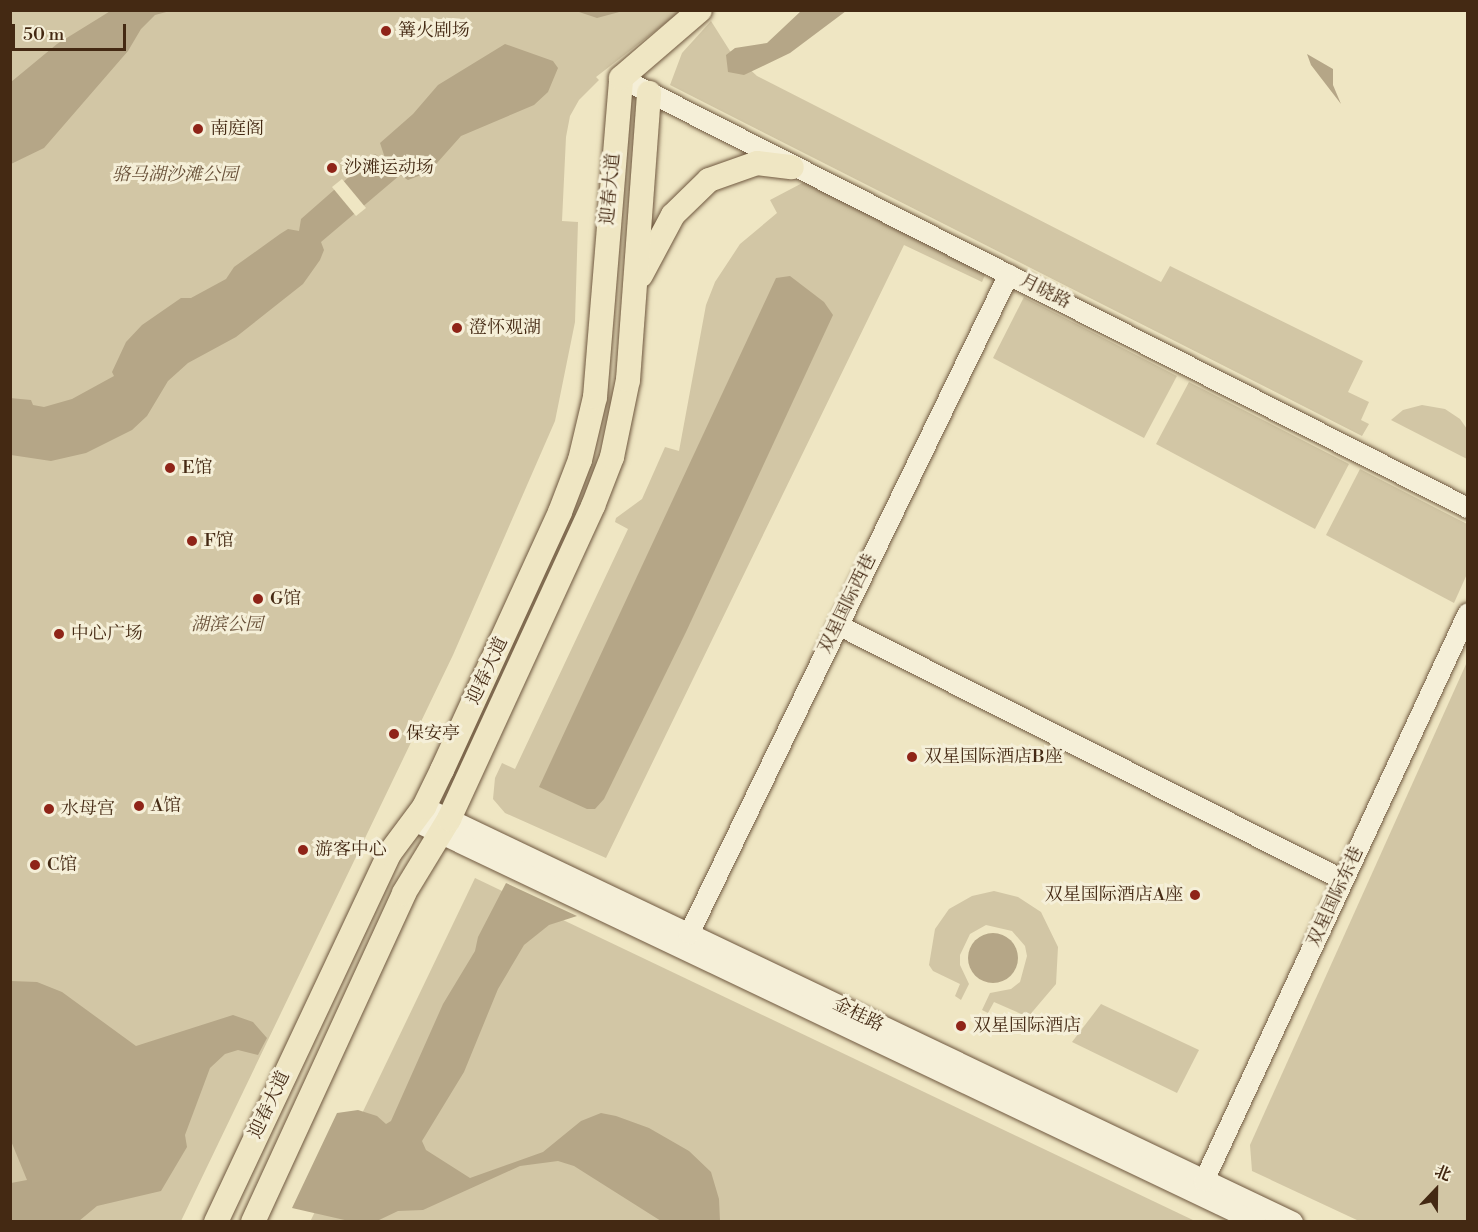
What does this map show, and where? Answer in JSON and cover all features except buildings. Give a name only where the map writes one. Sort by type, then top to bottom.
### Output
[{"type":"main road","points":[[621,78],[700,10]]},
{"type":"main road","name":"迎春大道","points":[[216,1221],[374,883],[397,840],[419,814],[548,542],[580,460],[601,352],[621,78]]},
{"type":"main road","name":"迎春大道","points":[[253,1221],[404,893],[445,827],[593,506],[612,457],[628,380],[649,93]]},
{"type":"main road","points":[[636,285],[673,215],[709,180],[757,163],[792,167]]},
{"type":"street","name":"月晓路","points":[[621,78],[792,167],[1009,274],[1467,508]]},
{"type":"street","name":"双星国际西巷","points":[[688,934],[1009,274]]},
{"type":"street","name":"双星国际东巷","points":[[1204,1181],[1467,613]]},
{"type":"street","points":[[838,625],[1343,880]]},
{"type":"street","name":"金桂路","points":[[419,814],[1256,1221]]},
{"type":"street","name":"金桂路","points":[[445,827],[688,934],[1204,1181],[1293,1221]]},
{"type":"green space","name":"湖滨公园","points":[[10,11],[681,11],[596,77],[599,80],[579,100],[570,116],[566,137],[562,221],[578,222],[575,322],[555,421],[453,655],[181,1221],[11,1221]]},
{"type":"green space","points":[[711,21],[730,51],[757,76],[1161,282],[1170,266],[1363,361],[1348,392],[1369,402],[1361,420],[1369,424],[1362,436],[670,85],[682,53]]},
{"type":"green space","points":[[808,180],[984,271],[985,275],[982,282],[904,245],[606,858],[505,813],[493,799],[495,778],[502,763],[515,769],[628,529],[615,522],[616,518],[642,499],[665,447],[679,451],[706,305],[715,282],[740,244],[777,213],[770,200]]},
{"type":"green space","points":[[1024,297],[1177,376],[1144,438],[993,358]]},
{"type":"green space","points":[[1189,382],[1349,464],[1315,529],[1156,444]]},
{"type":"green space","points":[[1422,405],[1445,409],[1460,419],[1467,429],[1467,459],[1391,420],[1403,410]]},
{"type":"green space","points":[[1360,469],[1467,524],[1467,574],[1454,603],[1326,535]]},
{"type":"green space","points":[[1467,662],[1467,1221],[1359,1221],[1252,1171],[1250,1145]]},
{"type":"green space","points":[[475,878],[1195,1221],[310,1222]]},
{"type":"green space","points":[[994,891],[1018,897],[1041,912],[1058,947],[1056,984],[1028,1017],[994,1002],[988,1013],[982,1010],[990,993],[1011,989],[1020,982],[1027,956],[1025,946],[1012,931],[986,925],[970,934],[960,955],[960,965],[969,984],[961,1000],[955,996],[960,984],[933,971],[929,965],[935,929],[949,909],[972,896]]},
{"type":"green space","points":[[1101,1004],[1199,1050],[1177,1093],[1072,1042]]},
{"type":"shaded area","points":[[112,10],[170,11],[155,15],[141,29],[128,51],[44,148],[11,164],[11,82],[57,44]]},
{"type":"shaded area","points":[[576,11],[623,11],[597,18]]},
{"type":"shaded area","points":[[801,11],[846,11],[790,53],[744,75],[728,72],[726,55],[735,48],[767,43]]},
{"type":"shaded area","points":[[505,44],[553,61],[558,68],[548,92],[534,105],[461,136],[429,172],[408,180],[400,175],[321,242],[324,250],[320,260],[303,284],[236,337],[188,363],[168,381],[147,416],[132,430],[86,453],[51,461],[11,455],[10,398],[31,400],[33,405],[44,407],[72,399],[114,376],[112,372],[126,342],[142,325],[181,298],[191,298],[226,279],[234,267],[288,229],[299,231],[301,219],[375,154],[386,161],[380,143],[413,114],[438,85]]},
{"type":"shaded area","points":[[1307,54],[1333,69],[1333,85],[1341,104],[1311,65]]},
{"type":"shaded area","points":[[790,276],[824,302],[833,315],[686,632],[604,799],[595,809],[587,809],[539,787],[776,278]]},
{"type":"shaded area","points":[[506,883],[577,916],[549,925],[524,945],[498,989],[464,1072],[422,1141],[426,1150],[470,1178],[543,1152],[581,1121],[601,1113],[616,1116],[649,1128],[689,1151],[711,1172],[719,1199],[720,1221],[661,1221],[574,1166],[558,1161],[520,1166],[423,1210],[398,1211],[377,1221],[349,1221],[292,1208],[337,1113],[358,1110],[377,1116],[386,1124],[391,1121],[443,1004],[475,951],[478,937]]},
{"type":"shaded area","points":[[993,933],[1007,937],[1014,944],[1018,958],[1014,972],[1007,979],[993,983],[979,979],[972,972],[968,958],[972,944],[979,937]]},
{"type":"shaded area","points":[[11,981],[37,982],[62,992],[136,1046],[233,1015],[253,1022],[267,1038],[258,1055],[238,1050],[225,1054],[210,1068],[185,1135],[187,1147],[161,1191],[97,1206],[79,1221],[11,1221],[11,1183],[27,1180],[11,1141]]},
{"type":"pier","points":[[342,179],[366,208],[356,216],[332,187]]},
{"type":"place","name":"篝火剧场","points":[[386,31]]},
{"type":"place","name":"南庭阁","points":[[198,129]]},
{"type":"place","name":"沙滩运动场","points":[[332,168]]},
{"type":"place","name":"澄怀观湖","points":[[457,328]]},
{"type":"place","name":"E馆","points":[[170,468]]},
{"type":"place","name":"F馆","points":[[192,541]]},
{"type":"place","name":"G馆","points":[[258,599]]},
{"type":"place","name":"中心广场","points":[[59,634]]},
{"type":"place","name":"保安亭","points":[[394,734]]},
{"type":"place","name":"双星国际酒店B座","points":[[912,757]]},
{"type":"place","name":"A馆","points":[[139,806]]},
{"type":"place","name":"水母宫","points":[[49,809]]},
{"type":"place","name":"游客中心","points":[[303,850]]},
{"type":"place","name":"C馆","points":[[35,865]]},
{"type":"place","name":"双星国际酒店A座","points":[[1195,895]]},
{"type":"place","name":"双星国际酒店","points":[[961,1026]]},
{"type":"park label","name":"骆马湖沙滩公园","points":[[175,175]]}]
